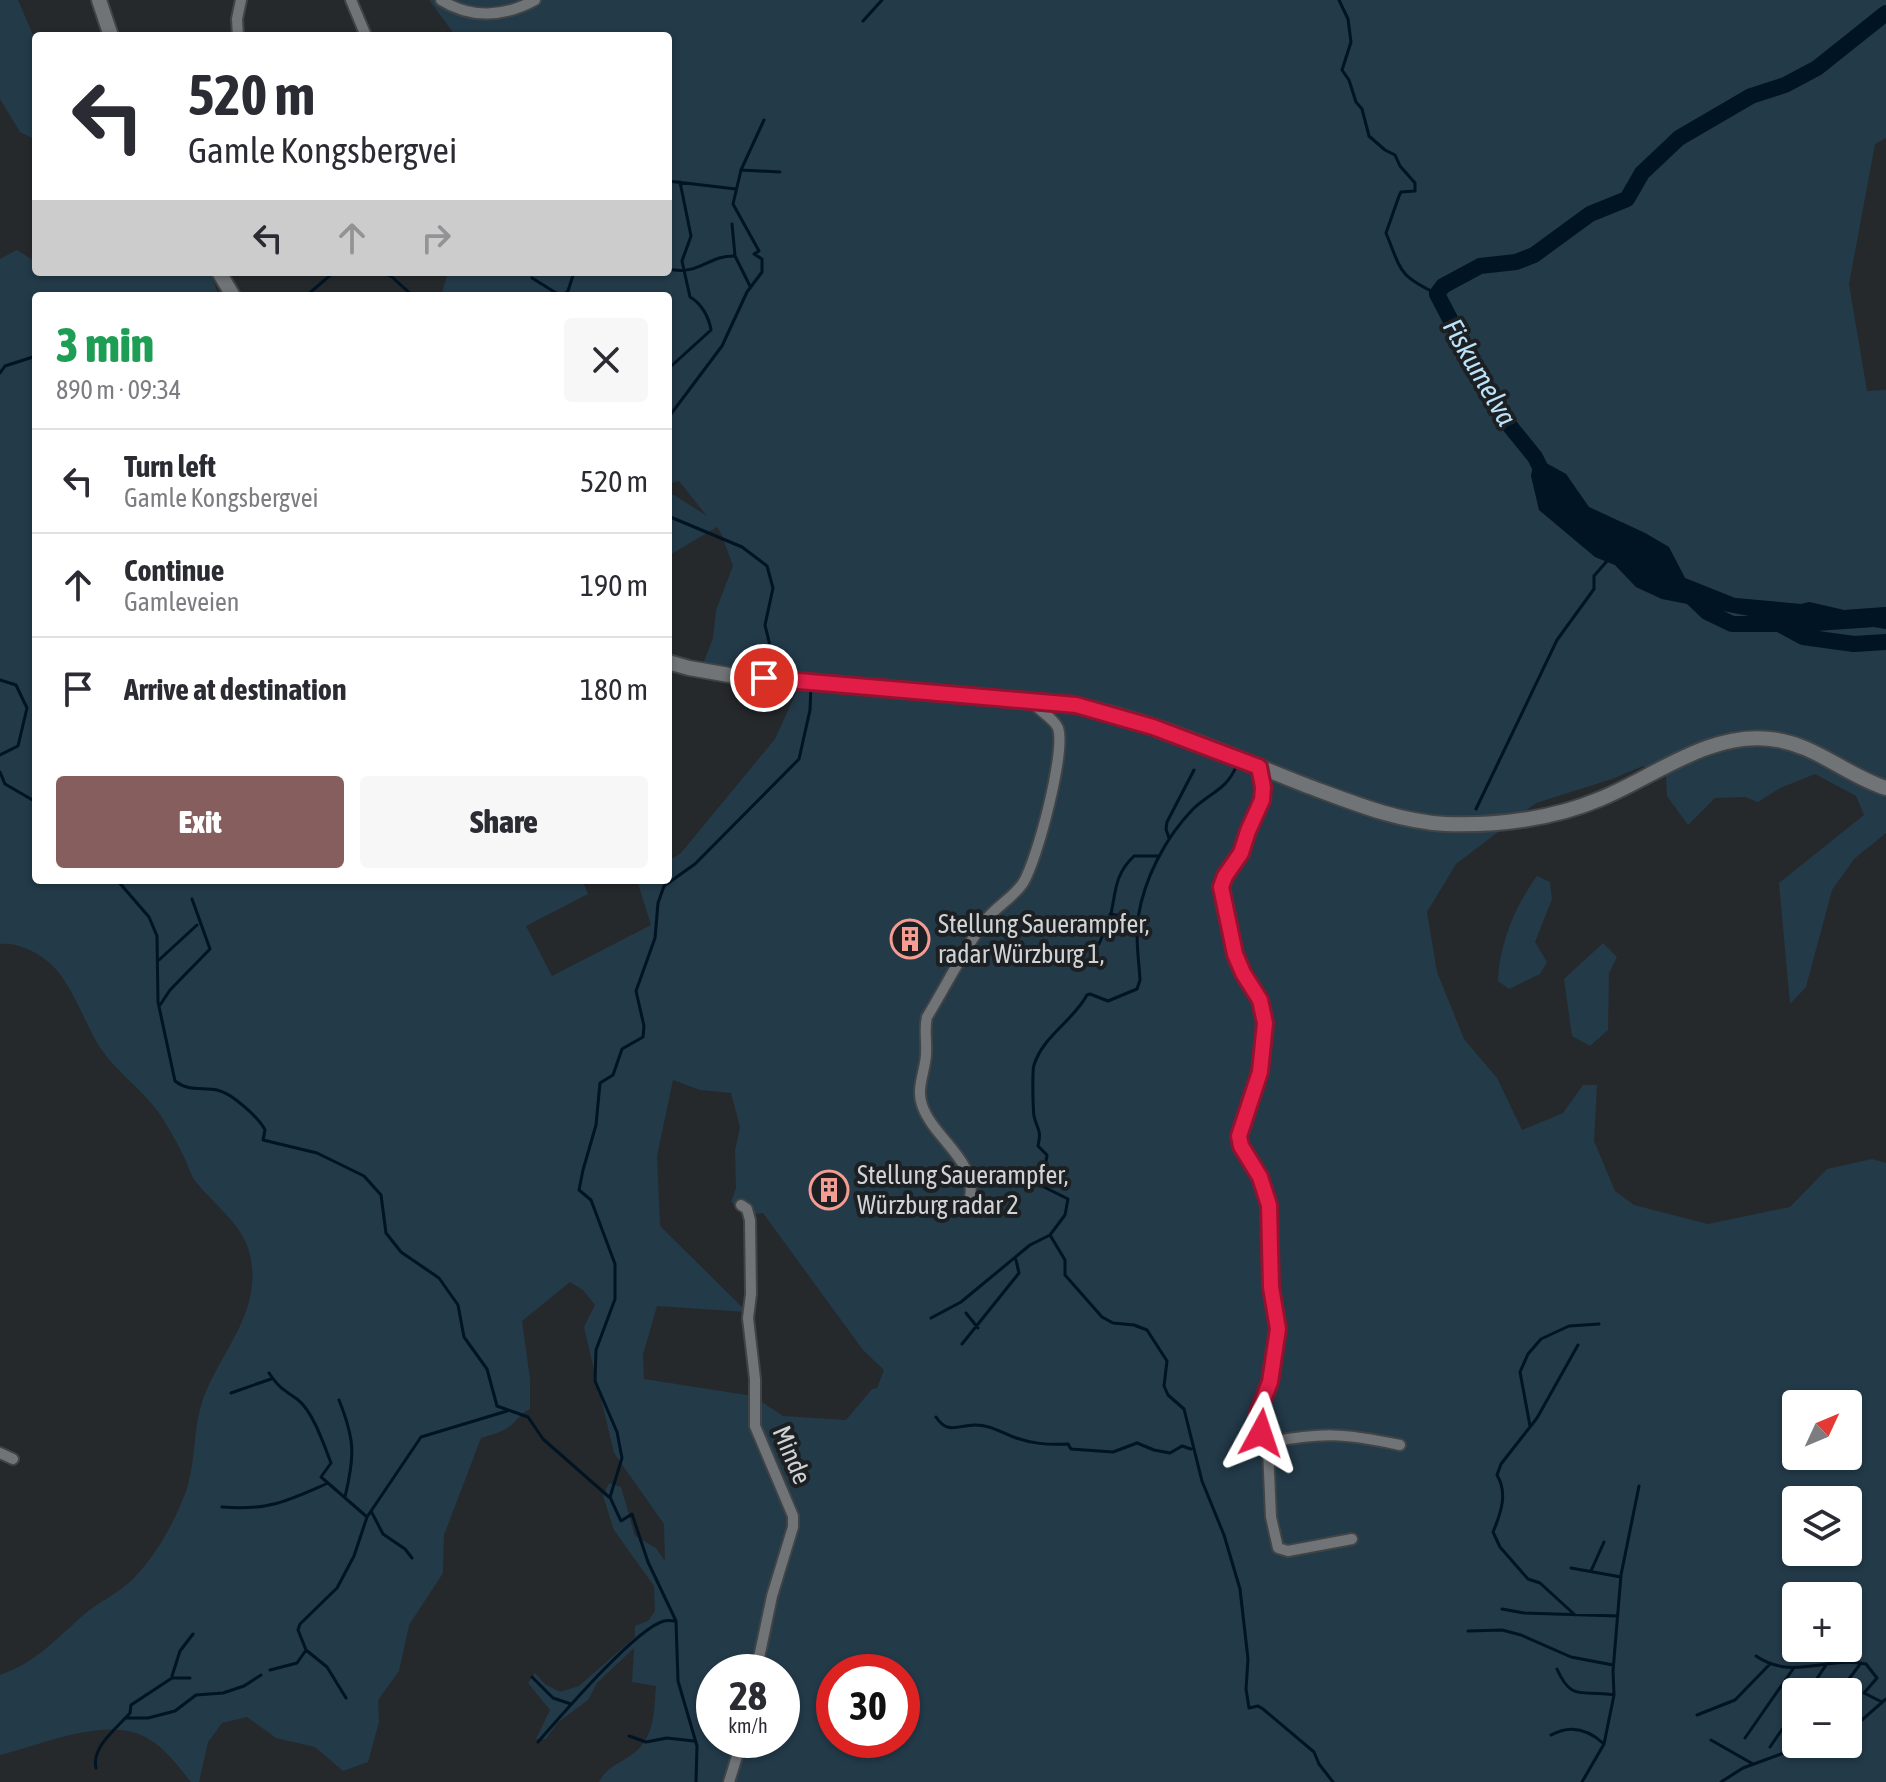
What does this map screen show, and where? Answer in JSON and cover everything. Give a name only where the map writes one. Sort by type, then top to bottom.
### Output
[{"type":"main road","points":[[99,0],[110,32]]},
{"type":"main road","points":[[672,663],[735,676],[1076,705],[1104,711],[1379,812],[1443,823],[1509,821],[1569,809],[1601,799],[1711,747],[1754,738],[1798,745],[1886,788]]},
{"type":"street","points":[[238,32],[241,0]]},
{"type":"street","points":[[351,0],[364,32]]},
{"type":"street","points":[[441,0],[466,11],[498,14],[535,0]]},
{"type":"street","points":[[970,1198],[972,1185],[967,1172],[930,1120],[921,1101],[927,1017],[981,925],[1022,885],[1035,852],[1051,798],[1059,738],[1053,720],[1033,702]]},
{"type":"street","points":[[1259,767],[1262,800],[1241,853],[1221,887],[1235,954],[1260,1000],[1265,1023],[1260,1072],[1239,1136],[1241,1146],[1260,1177],[1269,1205],[1271,1287],[1278,1329],[1270,1382],[1258,1413],[1258,1424],[1266,1443],[1271,1517],[1278,1548],[1288,1551],[1352,1539]]},
{"type":"street","name":"Minde","points":[[741,1205],[747,1209],[750,1220],[749,1335],[755,1379],[755,1426],[793,1516],[793,1527],[772,1596],[760,1654]]},
{"type":"street","points":[[1266,1443],[1313,1434],[1332,1434],[1400,1445]]},
{"type":"street","points":[[0,1453],[13,1459]]},
{"type":"street","points":[[729,1782],[736,1758]]},
{"type":"shaded area","points":[[0,0],[18,0],[32,33],[32,138],[20,132],[0,99]]},
{"type":"shaded area","points":[[429,0],[1886,0],[1886,138],[1875,144],[1849,284],[1867,391],[1886,390],[1886,607],[1844,610],[1809,602],[1801,604],[1735,598],[1685,578],[1668,547],[1588,507],[1566,474],[1535,457],[1531,476],[1595,557],[1615,565],[1636,587],[1662,599],[1770,620],[1800,632],[1874,627],[1886,629],[1886,833],[1854,859],[1832,890],[1806,987],[1790,1004],[1779,883],[1864,815],[1856,796],[1815,774],[1780,788],[1758,802],[1745,797],[1715,798],[1688,825],[1667,796],[1666,776],[1643,766],[1536,803],[1456,864],[1427,912],[1437,972],[1464,1039],[1497,1078],[1522,1130],[1563,1113],[1583,1085],[1597,1085],[1594,1141],[1615,1191],[1634,1205],[1708,1224],[1790,1207],[1827,1169],[1872,1159],[1886,1163],[1886,1782],[599,1782],[610,1769],[641,1747],[650,1731],[656,1686],[632,1682],[634,1648],[597,1683],[588,1700],[557,1723],[546,1739],[536,1739],[550,1710],[528,1683],[535,1673],[545,1684],[560,1692],[579,1686],[635,1637],[635,1626],[648,1621],[655,1611],[654,1586],[614,1530],[603,1496],[609,1483],[621,1487],[635,1536],[656,1548],[665,1561],[664,1524],[614,1453],[584,1327],[595,1305],[583,1290],[570,1282],[522,1321],[530,1379],[530,1409],[506,1429],[481,1438],[444,1535],[443,1573],[409,1625],[399,1671],[378,1700],[379,1722],[368,1762],[343,1771],[315,1747],[276,1738],[247,1717],[222,1723],[208,1742],[199,1782],[191,1782],[153,1742],[131,1732],[113,1730],[74,1734],[0,1755],[0,1675],[36,1656],[87,1612],[131,1581],[148,1562],[169,1529],[189,1482],[201,1406],[245,1313],[252,1279],[248,1248],[237,1227],[196,1182],[159,1113],[99,1046],[61,976],[36,953],[15,945],[0,944],[0,259],[17,250],[32,259],[32,276],[212,276],[218,292],[32,292],[32,884],[584,884],[588,894],[526,926],[552,976],[651,925],[638,884],[672,884],[672,859],[681,853],[775,739],[803,677],[703,664],[713,638],[716,610],[733,566],[717,527],[672,554],[672,495],[707,516],[679,481],[672,483],[672,292],[442,292],[447,276],[672,276],[672,32],[452,32]],"holes":[[[673,1080],[700,1090],[731,1093],[740,1127],[735,1151],[736,1188],[731,1202],[746,1215],[763,1213],[863,1350],[884,1370],[877,1388],[872,1389],[846,1420],[783,1416],[753,1396],[644,1379],[643,1355],[657,1306],[747,1312],[660,1226],[657,1156]]]},
{"type":"shaded area","points":[[1535,457],[1566,474],[1589,507],[1669,547],[1685,578],[1735,598],[1801,604],[1809,602],[1844,610],[1886,607],[1886,629],[1874,627],[1800,632],[1770,620],[1662,599],[1636,587],[1615,565],[1595,557],[1539,510],[1531,476]]},
{"type":"shaded area","points":[[1537,876],[1550,882],[1552,899],[1535,942],[1547,962],[1540,974],[1509,989],[1498,981],[1501,954],[1515,913]]},
{"type":"shaded area","points":[[1603,943],[1617,957],[1609,973],[1608,1030],[1590,1046],[1572,1036],[1564,979]]},
{"type":"waterway","points":[[863,21],[882,0]]},
{"type":"waterway","points":[[1339,0],[1348,19],[1351,42],[1342,70],[1362,109],[1369,136],[1395,155],[1415,183],[1415,191],[1401,192],[1386,233],[1408,277],[1437,294]]},
{"type":"waterway","name":"Fiskumelva","points":[[1544,475],[1535,457],[1505,420],[1473,371],[1437,294],[1443,286],[1480,266],[1516,262],[1534,255],[1590,214],[1627,199],[1642,173],[1679,138],[1751,96],[1785,85],[1817,68],[1886,13]]},
{"type":"waterway","points":[[672,413],[722,346],[747,292],[762,272],[762,259],[754,254],[759,251],[733,204],[741,170],[764,120]]},
{"type":"waterway","points":[[741,170],[780,172]]},
{"type":"waterway","points":[[672,181],[736,189]]},
{"type":"waterway","points":[[672,365],[711,330],[704,311],[690,297],[682,261],[691,236],[680,182]]},
{"type":"waterway","points":[[732,224],[735,256]]},
{"type":"waterway","points":[[672,269],[688,270],[735,256],[750,286]]},
{"type":"waterway","points":[[311,292],[329,276]]},
{"type":"waterway","points":[[390,276],[409,292]]},
{"type":"waterway","points":[[567,292],[573,276]]},
{"type":"waterway","points":[[532,278],[555,292]]},
{"type":"waterway","points":[[0,373],[5,366],[32,357]]},
{"type":"waterway","points":[[672,518],[742,547],[767,566],[773,588],[765,625],[771,650],[788,661]]},
{"type":"waterway","points":[[1476,809],[1557,640],[1594,589],[1594,576],[1607,561]]},
{"type":"waterway","name":"Fiskumelva","points":[[1686,592],[1707,612],[1732,624],[1779,624],[1803,637],[1854,644],[1886,642]]},
{"type":"waterway","points":[[0,680],[16,685],[27,708],[18,746],[0,755]]},
{"type":"waterway","points":[[672,880],[695,864],[799,759],[810,710],[811,685]]},
{"type":"waterway","points":[[931,1318],[961,1302],[1030,1245],[1050,1235],[1065,1215],[1068,1199],[1042,1186],[1047,1155],[1038,1146],[1039,1133],[1033,1106],[1034,1065],[1044,1045],[1087,995],[1108,1001],[1137,989],[1140,980],[1138,918],[1151,874],[1183,820],[1223,786],[1236,767]]},
{"type":"waterway","points":[[1169,838],[1167,822],[1194,770]]},
{"type":"waterway","points":[[0,772],[5,784],[32,800]]},
{"type":"waterway","points":[[1099,944],[1123,869],[1134,856],[1159,856]]},
{"type":"waterway","points":[[120,884],[149,917],[157,936],[158,1002],[175,1081],[185,1087],[217,1090],[230,1096],[262,1125],[265,1130],[263,1140],[317,1153],[364,1176],[381,1195],[386,1233],[401,1252],[439,1278],[458,1305],[464,1337],[487,1369],[497,1406],[528,1417],[543,1439],[609,1497]]},
{"type":"waterway","points":[[667,884],[658,903],[655,938],[636,991],[644,1026],[643,1037],[622,1049],[613,1075],[600,1083],[596,1125],[579,1190],[591,1200],[615,1264],[615,1299],[596,1350],[595,1381],[617,1432],[622,1458],[610,1497],[621,1521],[632,1514],[648,1562],[676,1621],[678,1681],[697,1746],[696,1782]]},
{"type":"waterway","points":[[160,1005],[170,990],[210,949],[192,899]]},
{"type":"waterway","points":[[1110,914],[1138,919]]},
{"type":"waterway","points":[[159,960],[197,925]]},
{"type":"waterway","points":[[1050,1235],[1065,1260],[1065,1275],[1102,1317],[1113,1323],[1147,1330],[1167,1361],[1164,1386],[1168,1395],[1184,1409],[1202,1481],[1224,1535],[1240,1589],[1248,1659],[1246,1689],[1249,1708],[1258,1706],[1263,1709],[1314,1752],[1333,1782]]},
{"type":"waterway","points":[[962,1344],[1019,1273],[1016,1260]]},
{"type":"waterway","points":[[966,1313],[978,1328]]},
{"type":"waterway","points":[[1530,1426],[1520,1372],[1528,1354],[1541,1339],[1569,1326],[1599,1324]]},
{"type":"waterway","points":[[1575,1615],[1540,1583],[1528,1579],[1500,1547],[1493,1532],[1502,1503],[1502,1489],[1497,1475],[1501,1464],[1537,1418],[1578,1345]]},
{"type":"waterway","points":[[269,1373],[279,1386],[303,1404],[313,1420],[331,1463],[321,1477],[328,1483]]},
{"type":"waterway","points":[[231,1393],[271,1379]]},
{"type":"waterway","points":[[339,1400],[352,1448],[345,1497]]},
{"type":"waterway","points":[[270,1670],[297,1663],[306,1650],[298,1630],[300,1624],[337,1588],[354,1556],[367,1517],[421,1437],[507,1411]]},
{"type":"waterway","points":[[936,1417],[940,1423],[953,1428],[985,1426],[1018,1439],[1068,1444],[1071,1449],[1113,1452],[1137,1443],[1170,1453],[1182,1446],[1191,1449]]},
{"type":"waterway","points":[[222,1507],[265,1506],[328,1483],[367,1517]]},
{"type":"waterway","points":[[1582,1782],[1604,1744],[1614,1695],[1621,1575],[1639,1486]]},
{"type":"waterway","points":[[371,1511],[383,1534],[405,1549],[412,1558]]},
{"type":"waterway","points":[[1591,1571],[1604,1542]]},
{"type":"waterway","points":[[1571,1568],[1621,1577]]},
{"type":"waterway","points":[[1502,1609],[1524,1613],[1618,1616]]},
{"type":"waterway","points":[[538,1742],[636,1639],[664,1621],[676,1621]]},
{"type":"waterway","points":[[1468,1631],[1502,1630],[1571,1657],[1613,1665]]},
{"type":"waterway","points":[[172,1676],[180,1651],[193,1634]]},
{"type":"waterway","points":[[306,1650],[327,1667],[346,1698]]},
{"type":"waterway","points":[[1756,1656],[1783,1667],[1851,1662],[1866,1664],[1877,1678],[1864,1693],[1882,1702]]},
{"type":"waterway","points":[[1817,1678],[1828,1662]]},
{"type":"waterway","points":[[1850,1678],[1861,1663]]},
{"type":"waterway","points":[[1697,1715],[1735,1700],[1770,1664]]},
{"type":"waterway","points":[[1557,1669],[1562,1680],[1573,1691],[1614,1695]]},
{"type":"waterway","points":[[1745,1738],[1793,1669]]},
{"type":"waterway","points":[[126,1718],[148,1718],[175,1711],[196,1695],[223,1693],[244,1686],[261,1675]]},
{"type":"waterway","points":[[532,1677],[553,1698],[571,1704]]},
{"type":"waterway","points":[[96,1768],[95,1760],[101,1745],[130,1713],[131,1705],[172,1678],[190,1678]]},
{"type":"waterway","points":[[1862,1720],[1886,1699]]},
{"type":"waterway","points":[[1770,1747],[1782,1729]]},
{"type":"waterway","points":[[1551,1735],[1565,1730],[1579,1730],[1604,1744]]},
{"type":"waterway","points":[[629,1736],[646,1742],[667,1738],[694,1741]]},
{"type":"waterway","points":[[1711,1740],[1753,1764]]},
{"type":"waterway","points":[[1721,1782],[1743,1768],[1782,1754]]},
{"type":"place","name":"Stellung Sauerampfer, radar Würzburg 1,","points":[[910,939]]},
{"type":"place","name":"Stellung Sauerampfer, Würzburg radar 2","points":[[829,1190]]},
{"type":"route","points":[[764,678],[1076,705],[1153,727],[1259,767],[1262,800],[1241,853],[1221,887],[1235,954],[1260,1000],[1265,1023],[1260,1072],[1239,1136],[1241,1146],[1260,1177],[1269,1205],[1271,1287],[1278,1329],[1270,1382],[1258,1413],[1261,1433]]}]
